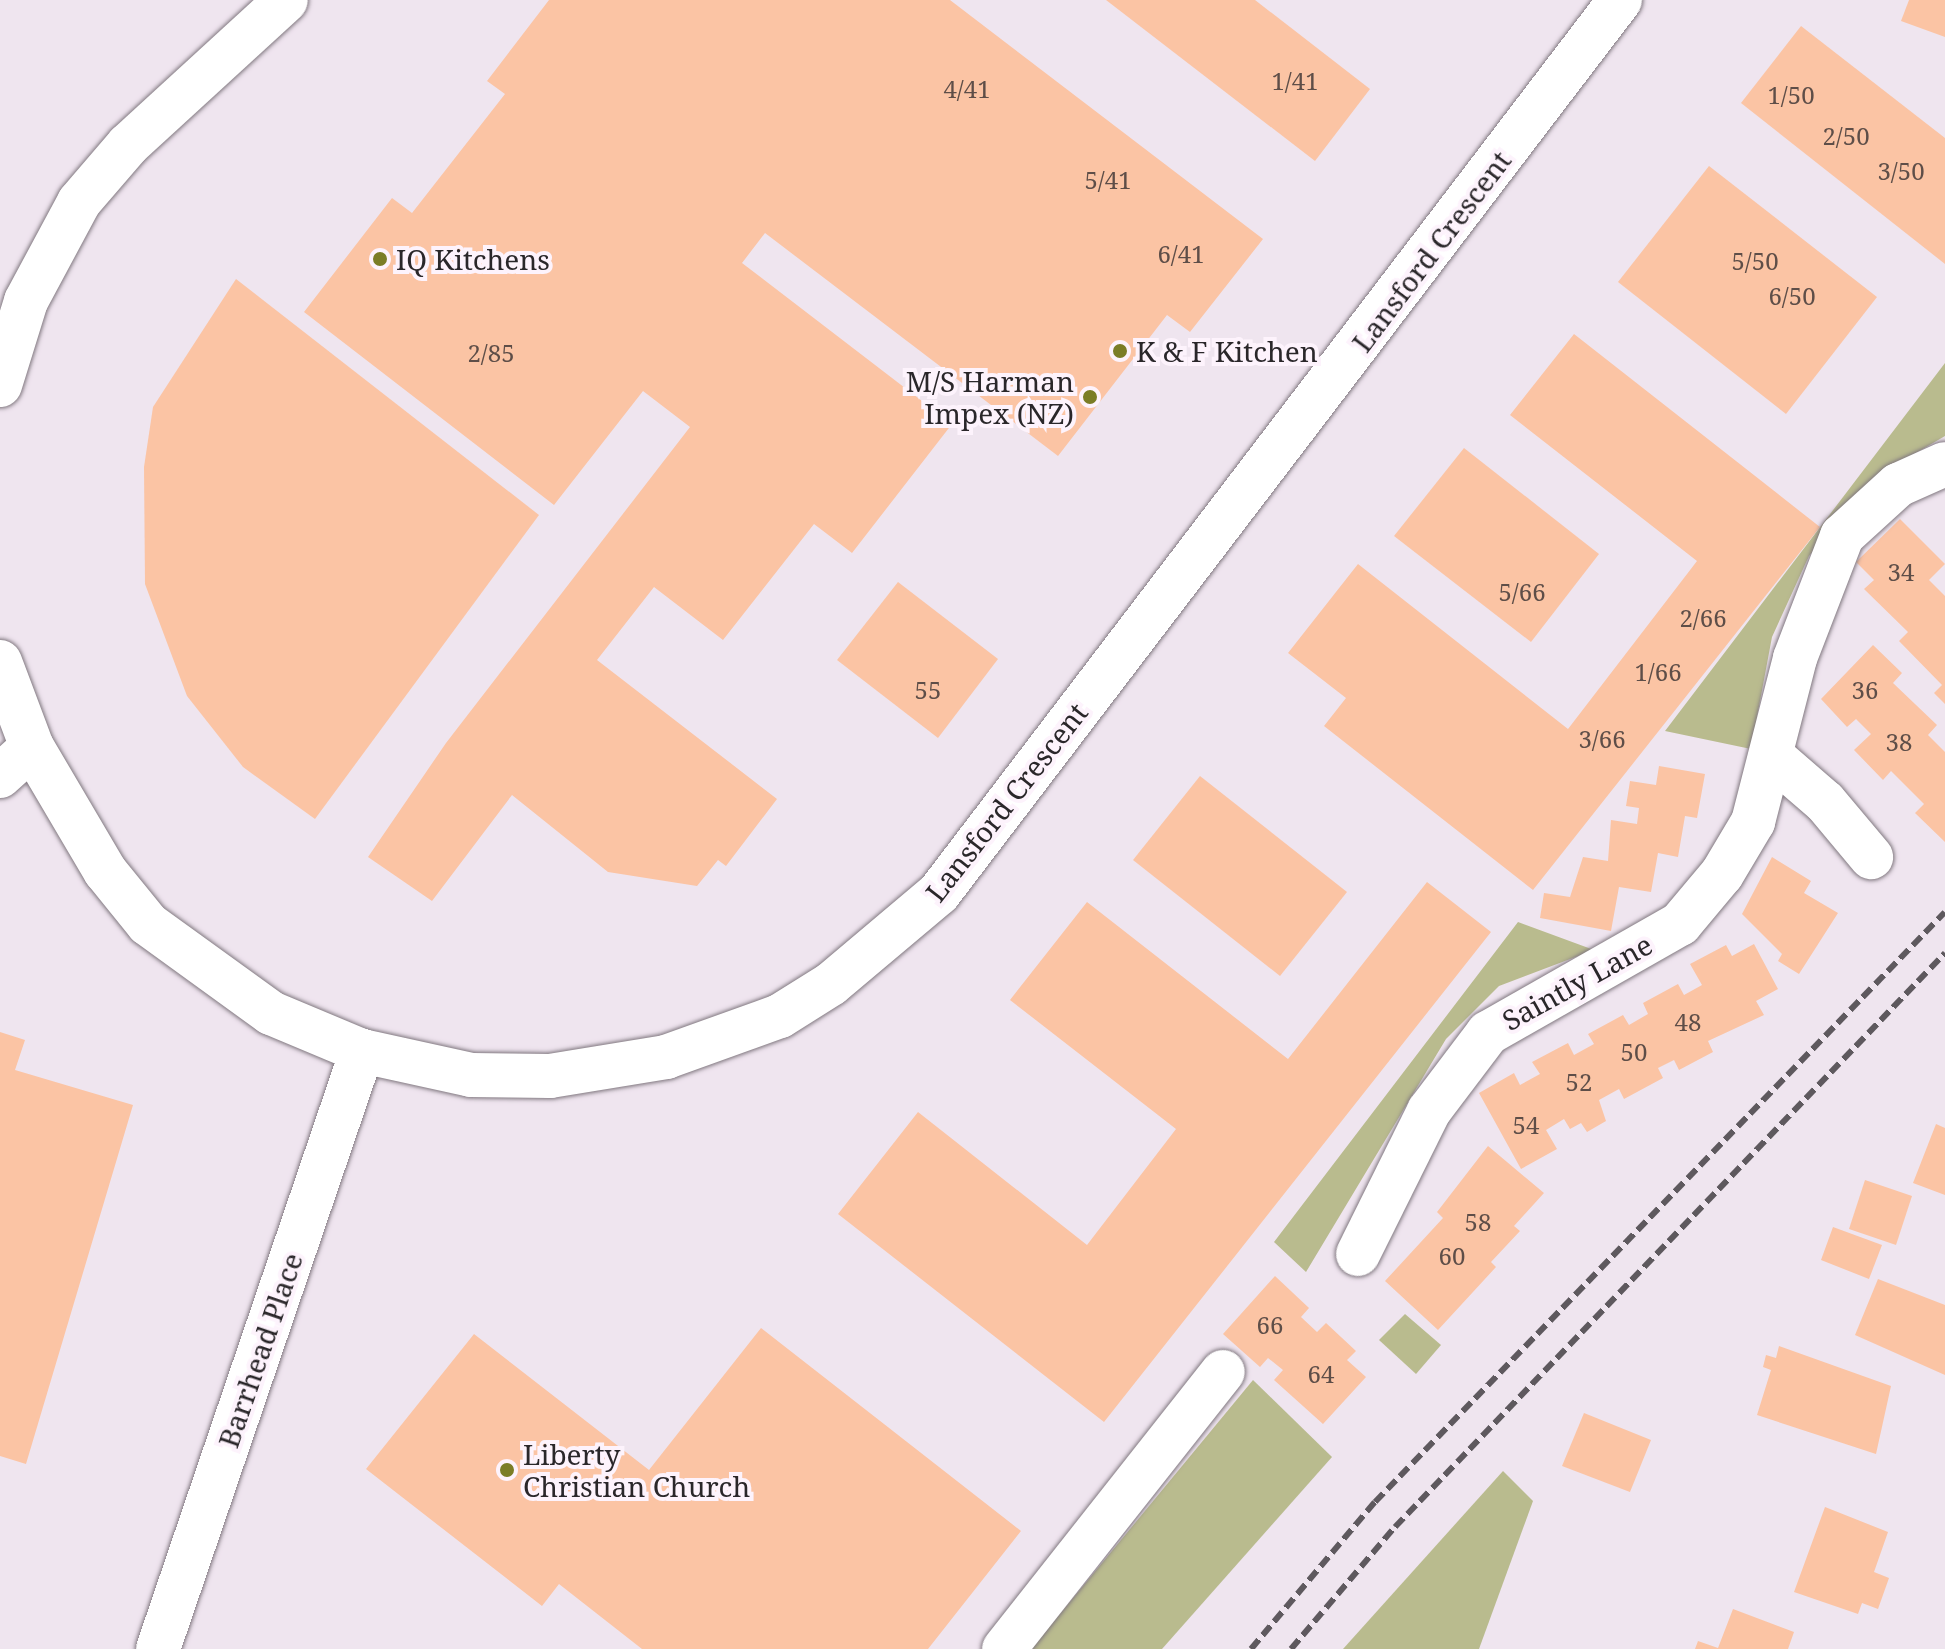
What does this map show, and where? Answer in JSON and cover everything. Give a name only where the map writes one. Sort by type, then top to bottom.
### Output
[{"type":"street","points":[[0,385],[26,301],[79,202],[128,145],[286,0]]},
{"type":"street","name":"Lansford Crescent","points":[[0,662],[32,747],[97,859],[148,924],[271,1013],[362,1051],[471,1075],[598,1072],[666,1057],[780,1016],[906,924],[973,849],[1620,0]]},
{"type":"street","name":"Saintly Lane","points":[[1358,1254],[1429,1111],[1488,1033],[1680,924],[1753,822],[1774,758],[1795,658],[1842,536],[1898,485],[1945,464]]},
{"type":"street","points":[[0,776],[32,747]]},
{"type":"street","points":[[1774,758],[1825,802],[1871,857]]},
{"type":"street","name":"Barrhead Place","points":[[158,1649],[362,1051]]},
{"type":"street","points":[[1004,1649],[1223,1372]]},
{"type":"green space","points":[[1945,363],[1945,436],[1880,474],[1809,556],[1772,637],[1751,749],[1665,731]]},
{"type":"green space","points":[[1518,922],[1594,950],[1499,986],[1446,1039],[1306,1272],[1274,1242]]},
{"type":"green space","points":[[1405,1314],[1441,1345],[1416,1374],[1379,1340]]},
{"type":"green space","points":[[1253,1380],[1332,1457],[1162,1649],[1031,1649]]},
{"type":"green space","points":[[1503,1471],[1533,1501],[1479,1649],[1343,1649]]},
{"type":"building","points":[[549,0],[950,0],[1263,239],[1190,332],[1167,315],[1058,456],[765,233],[742,263],[952,424],[852,553],[814,524],[723,640],[654,587],[597,660],[777,799],[726,866],[718,860],[697,886],[608,872],[512,795],[432,901],[368,857],[446,743],[690,427],[643,391],[554,505],[304,312],[392,198],[412,213],[505,94],[487,81]]},
{"type":"building","points":[[1106,0],[1255,0],[1370,89],[1315,161]]},
{"type":"building","points":[[1909,0],[1945,0],[1945,37],[1901,21]]},
{"type":"building","points":[[1801,26],[1945,138],[1945,264],[1741,103]]},
{"type":"building","points":[[1709,166],[1877,297],[1786,414],[1618,282]]},
{"type":"building","points":[[236,279],[539,515],[315,819],[243,767],[187,696],[145,584],[144,467],[153,407]]},
{"type":"building","points":[[1574,334],[1820,527],[1533,890],[1324,726],[1346,698],[1288,653],[1358,564],[1568,729],[1697,561],[1510,415]]},
{"type":"building","points":[[1464,448],[1599,554],[1531,642],[1394,536]]},
{"type":"building","points":[[1900,519],[1945,564],[1929,580],[1945,596],[1945,704],[1934,693],[1942,685],[1899,641],[1908,632],[1864,589],[1874,580],[1856,562]]},
{"type":"building","points":[[898,582],[998,659],[938,738],[837,660]]},
{"type":"building","points":[[1873,645],[1902,673],[1893,683],[1937,725],[1928,735],[1945,752],[1945,842],[1915,813],[1924,804],[1891,771],[1883,780],[1854,750],[1871,734],[1856,719],[1847,727],[1821,699]]},
{"type":"building","points":[[1659,766],[1705,774],[1697,818],[1685,816],[1678,857],[1658,853],[1651,892],[1619,887],[1611,931],[1540,918],[1544,893],[1570,897],[1583,857],[1608,861],[1611,820],[1637,824],[1639,808],[1626,806],[1630,781],[1656,785]]},
{"type":"building","points":[[1200,776],[1347,892],[1280,976],[1133,860]]},
{"type":"building","points":[[1772,857],[1811,881],[1804,893],[1838,913],[1799,974],[1778,961],[1782,954],[1742,914]]},
{"type":"building","points":[[1427,882],[1491,932],[1104,1422],[838,1214],[918,1112],[1087,1245],[1176,1129],[1010,1000],[1087,902],[1288,1059]]},
{"type":"building","points":[[1754,944],[1778,989],[1756,1001],[1764,1015],[1708,1041],[1713,1052],[1679,1070],[1674,1060],[1658,1068],[1663,1078],[1624,1099],[1619,1089],[1599,1100],[1606,1121],[1587,1132],[1581,1123],[1570,1129],[1564,1119],[1546,1130],[1557,1149],[1521,1169],[1479,1093],[1514,1073],[1520,1085],[1540,1074],[1532,1062],[1568,1043],[1574,1055],[1594,1044],[1588,1034],[1623,1015],[1629,1025],[1648,1014],[1643,1003],[1678,984],[1684,995],[1702,985],[1690,964],[1726,945],[1732,956]]},
{"type":"building","points":[[0,1032],[25,1040],[15,1070],[133,1105],[26,1464],[0,1456]]},
{"type":"building","points":[[1936,1124],[1945,1128],[1945,1195],[1913,1183]]},
{"type":"building","points":[[1488,1146],[1544,1193],[1514,1226],[1520,1231],[1491,1262],[1496,1267],[1438,1330],[1385,1281],[1443,1218],[1437,1212]]},
{"type":"building","points":[[1865,1180],[1912,1196],[1896,1245],[1849,1229]]},
{"type":"building","points":[[1833,1227],[1882,1245],[1869,1279],[1821,1260]]},
{"type":"building","points":[[1275,1276],[1309,1308],[1301,1317],[1317,1332],[1326,1323],[1356,1351],[1347,1360],[1366,1377],[1323,1424],[1274,1380],[1283,1370],[1268,1358],[1260,1367],[1223,1334]]},
{"type":"building","points":[[1878,1279],[1945,1305],[1945,1375],[1855,1335]]},
{"type":"building","points":[[761,1328],[1021,1531],[928,1649],[642,1649],[559,1584],[542,1606],[366,1469],[474,1334],[649,1470]]},
{"type":"building","points":[[1779,1346],[1891,1386],[1876,1454],[1757,1415],[1771,1370],[1763,1367],[1766,1355],[1776,1358]]},
{"type":"building","points":[[1584,1413],[1651,1440],[1630,1492],[1562,1466]]},
{"type":"building","points":[[1825,1507],[1888,1532],[1874,1572],[1889,1578],[1878,1609],[1862,1603],[1858,1614],[1794,1592]]},
{"type":"building","points":[[1733,1609],[1794,1632],[1788,1649],[1695,1649],[1698,1641],[1718,1648]]},
{"type":"railway","points":[[1251,1649],[1375,1502],[1945,912]]},
{"type":"railway","points":[[1291,1649],[1395,1527],[1945,953]]},
{"type":"place","name":"IQ Kitchens","points":[[380,259]]},
{"type":"place","name":"K & F Kitchen","points":[[1120,351]]},
{"type":"place","name":"M/S Harman Impex (NZ)","points":[[1090,397]]},
{"type":"place","name":"Liberty Christian Church","points":[[507,1470]]}]
